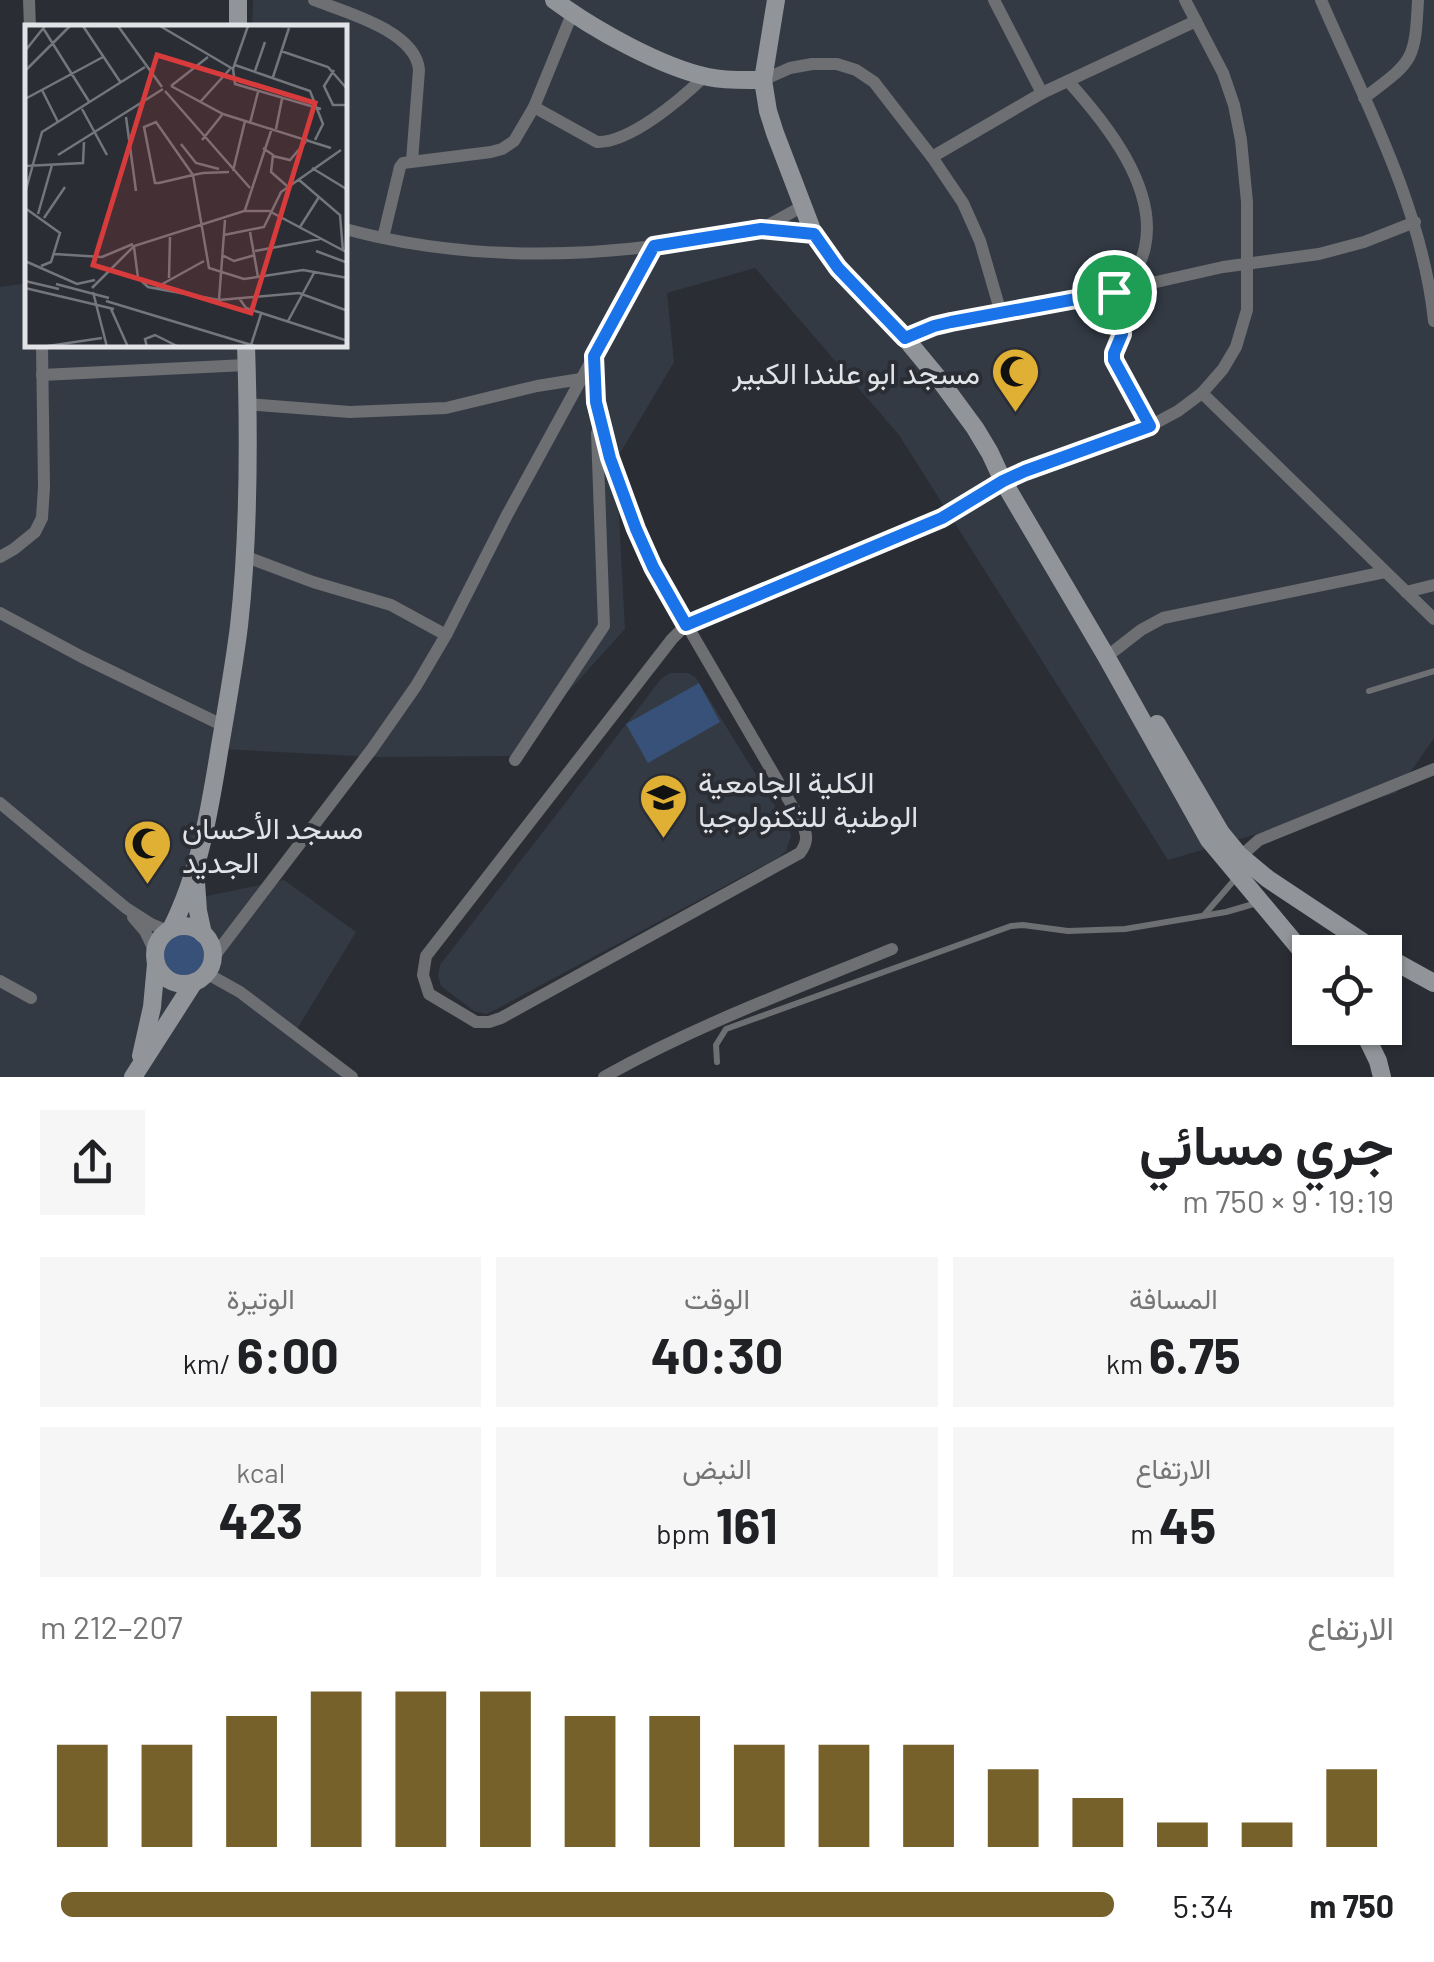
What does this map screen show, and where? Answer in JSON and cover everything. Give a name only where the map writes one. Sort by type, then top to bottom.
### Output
[{"type":"street","points":[[29,0],[30,25]]},
{"type":"street","points":[[314,0],[390,32],[414,54],[419,70],[412,161]]},
{"type":"street","points":[[554,0],[572,14],[663,62],[704,76],[730,81],[763,80],[790,68],[836,64],[856,70],[874,82],[962,203],[980,240],[1000,313]]},
{"type":"street","points":[[776,0],[763,80],[775,132],[814,234],[838,268],[939,379],[990,453],[1114,651],[1260,902],[1292,940]]},
{"type":"street","points":[[994,0],[1042,93]]},
{"type":"street","points":[[596,402],[610,458],[653,567],[686,625],[801,821],[807,834],[806,845],[800,853],[489,1022],[476,1022],[429,994],[422,976],[426,956],[686,625],[942,518],[1007,479],[1150,426],[1202,393],[1223,369],[1236,347],[1247,310],[1247,202],[1241,140],[1223,73],[1185,0]]},
{"type":"street","points":[[1321,0],[1415,222],[1434,321]]},
{"type":"street","points":[[1364,98],[1397,74],[1411,57],[1418,0]]},
{"type":"street","points":[[384,238],[403,163],[502,149],[514,141],[534,107],[572,14]]},
{"type":"street","points":[[932,157],[1042,93],[1196,21]]},
{"type":"street","points":[[534,107],[596,142],[608,143],[656,116],[704,76]]},
{"type":"street","points":[[1068,81],[1117,141],[1144,202],[1144,250],[1119,290],[1122,334],[1114,360],[1150,426]]},
{"type":"street","points":[[761,229],[803,206]]},
{"type":"street","points":[[905,338],[934,326],[1248,262],[1318,254],[1364,242],[1415,222]]},
{"type":"street","points":[[348,230],[443,248],[528,254],[654,246],[761,229],[814,234]]},
{"type":"street","points":[[136,1072],[204,971],[416,686],[654,246]]},
{"type":"street","points":[[0,557],[35,532],[42,518],[42,348]]},
{"type":"street","points":[[136,1072],[152,1007],[158,941],[170,930],[186,900],[224,726],[244,556],[246,348]]},
{"type":"street","points":[[515,760],[604,626],[594,356]]},
{"type":"street","points":[[42,375],[246,364]]},
{"type":"street","points":[[246,404],[350,412],[446,408],[582,379]]},
{"type":"street","points":[[1202,393],[1434,618]]},
{"type":"street","points":[[1007,479],[1198,823],[1239,866],[1345,935]]},
{"type":"street","points":[[244,556],[391,605],[446,635]]},
{"type":"street","points":[[1114,651],[1163,618],[1385,572]]},
{"type":"street","points":[[1406,592],[1434,585]]},
{"type":"street","points":[[0,613],[224,726]]},
{"type":"street","points":[[1239,866],[1260,840],[1434,769]]},
{"type":"street","points":[[0,803],[150,924],[170,930],[188,926],[203,934]]},
{"type":"street","points":[[126,908],[145,931],[162,974],[182,984],[204,971],[212,950],[203,934],[196,867]]},
{"type":"street","points":[[604,1077],[709,1024],[892,949]]},
{"type":"street","points":[[1402,967],[1434,983]]},
{"type":"street","points":[[204,971],[240,992],[352,1077]]},
{"type":"street","points":[[0,981],[31,998]]},
{"type":"street","points":[[1370,1045],[1382,1077]]},
{"type":"lane","points":[[1369,691],[1434,672]]},
{"type":"lane","points":[[1204,915],[1239,866]]},
{"type":"lane","points":[[717,1062],[716,1045],[726,1028],[1011,926],[1068,931],[1125,928],[1226,912],[1260,902]]},
{"type":"shaded area","points":[[253,0],[1434,0],[1434,738],[1396,793],[1168,860],[899,435],[755,268],[667,293],[674,362],[616,460],[625,629],[510,756],[376,757],[222,749],[193,899],[284,880],[356,932],[297,1029],[355,1077],[0,1077],[0,287],[25,283],[25,348],[348,348],[348,25],[252,25]]},
{"type":"shaded area","name":"الكلية الجامعية الوطنية للتكنولوجيا","points":[[670,673],[688,673],[696,678],[789,828],[791,836],[786,851],[497,1009],[486,1014],[474,1011],[441,986],[440,965],[661,679]]},
{"type":"shaded area","points":[[699,683],[720,722],[648,763],[626,724]]},
{"type":"shaded area","points":[[184,933],[199,939],[205,954],[199,969],[184,975],[169,969],[163,954],[169,939]]},
{"type":"place","name":"مسجد ابو علندا الكبير","points":[[1015,414]]},
{"type":"place","name":"الكلية الجامعية الوطنية للتكنولوجيا","points":[[663,840]]},
{"type":"place","name":"مسجد الأحسان الجديد","points":[[147,886]]},
{"type":"route","points":[[761,229],[814,234],[838,268],[905,338],[951,322],[1114,292],[1122,338],[1115,348],[1114,360],[1150,426],[1025,471],[942,518],[686,625],[653,567],[620,491],[596,402],[594,356],[654,246],[761,229]]}]
